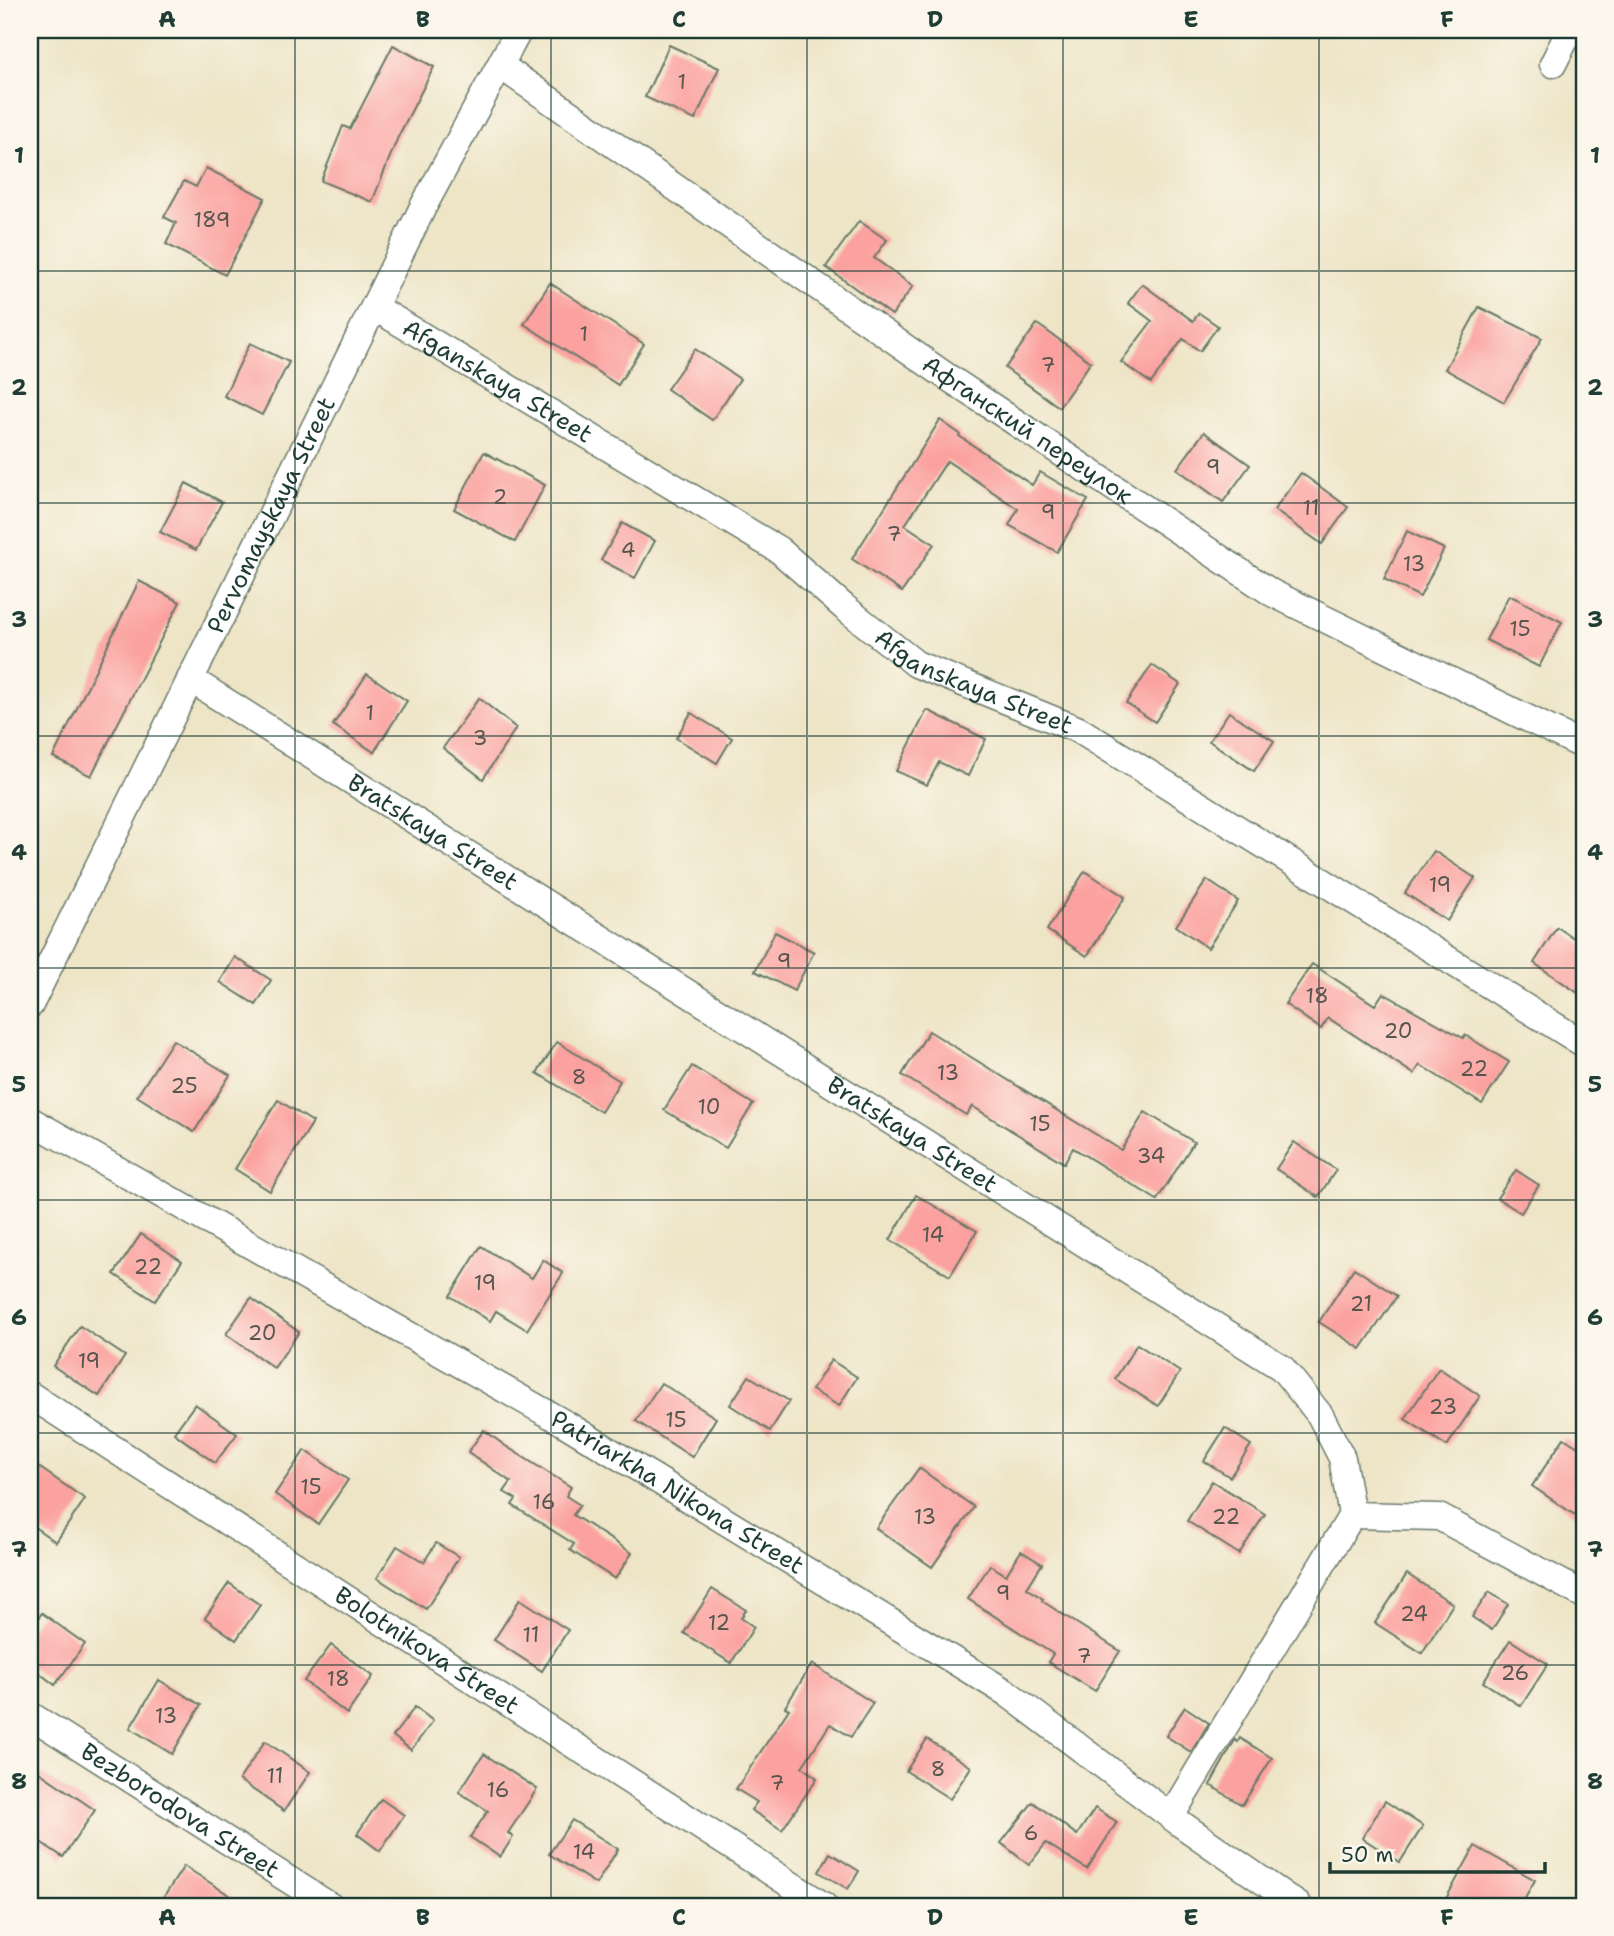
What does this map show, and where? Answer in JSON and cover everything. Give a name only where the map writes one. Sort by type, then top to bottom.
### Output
[{"type":"street","name":"Pervomayskaya Street","points":[[30,1005],[423,207],[519,30]]},
{"type":"street","points":[[1553,64],[1570,30]]},
{"type":"street","name":"Афганский переулок","points":[[501,66],[943,374],[1272,593],[1584,746]]},
{"type":"street","name":"Afganskaya Street","points":[[374,307],[779,550],[844,607],[916,664],[1079,730],[1584,1044]]},
{"type":"street","name":"Bratskaya Street","points":[[190,680],[1282,1368],[1320,1415],[1342,1458],[1352,1515]]},
{"type":"street","name":"Patriarkha Nikona Street","points":[[30,1120],[564,1423],[996,1686],[1171,1816],[1299,1906]]},
{"type":"street","name":"Bolotnikova Street","points":[[30,1395],[824,1906]]},
{"type":"street","points":[[1171,1816],[1352,1515],[1439,1517],[1584,1594]]},
{"type":"street","name":"Bezborodova Street","points":[[30,1715],[330,1906]]},
{"type":"building","points":[[393,45],[434,67],[398,137],[372,202],[321,181],[343,126],[350,129]]},
{"type":"building","points":[[669,45],[719,68],[695,120],[645,97]]},
{"type":"building","points":[[206,168],[265,198],[225,275],[166,244],[176,223],[164,217],[184,181],[196,187]]},
{"type":"building","points":[[859,221],[887,240],[874,258],[913,286],[892,315],[826,267]]},
{"type":"building","points":[[550,283],[644,344],[618,385],[524,324]]},
{"type":"building","points":[[1142,284],[1193,321],[1199,313],[1218,326],[1200,351],[1183,339],[1151,383],[1121,362],[1152,321],[1128,303]]},
{"type":"building","points":[[1479,307],[1542,338],[1504,402],[1445,369]]},
{"type":"building","points":[[1037,324],[1091,362],[1059,407],[1005,368]]},
{"type":"building","points":[[250,343],[289,362],[262,415],[224,396]]},
{"type":"building","points":[[695,349],[740,379],[712,420],[667,389]]},
{"type":"building","points":[[940,420],[960,434],[959,436],[1032,485],[1040,472],[1088,500],[1057,552],[1009,525],[1018,509],[947,461],[905,525],[934,544],[902,592],[852,559]]},
{"type":"building","points":[[1204,432],[1250,465],[1223,502],[1177,469]]},
{"type":"building","points":[[484,452],[545,485],[515,542],[454,509]]},
{"type":"building","points":[[1301,473],[1348,507],[1322,544],[1274,510]]},
{"type":"building","points":[[186,483],[222,502],[196,550],[160,532]]},
{"type":"building","points":[[622,523],[655,541],[635,578],[601,560]]},
{"type":"building","points":[[1407,531],[1444,549],[1420,597],[1384,579]]},
{"type":"building","points":[[139,581],[180,602],[91,776],[53,757]]},
{"type":"building","points":[[1509,595],[1562,622],[1539,667],[1486,640]]},
{"type":"building","points":[[1152,665],[1180,684],[1155,722],[1126,703]]},
{"type":"building","points":[[367,674],[407,701],[374,752],[333,725]]},
{"type":"building","points":[[479,698],[516,728],[483,779],[443,748]]},
{"type":"building","points":[[927,710],[986,739],[968,776],[939,762],[927,785],[896,771]]},
{"type":"building","points":[[1229,712],[1274,741],[1254,771],[1209,741]]},
{"type":"building","points":[[691,713],[732,738],[717,763],[676,738]]},
{"type":"building","points":[[1434,851],[1475,878],[1447,921],[1405,893]]},
{"type":"building","points":[[1085,871],[1125,897],[1087,956],[1047,930]]},
{"type":"building","points":[[1207,880],[1238,901],[1208,948],[1176,926]]},
{"type":"building","points":[[1557,927],[1584,945],[1584,997],[1534,963]]},
{"type":"building","points":[[775,932],[814,952],[794,991],[755,971]]},
{"type":"building","points":[[235,957],[271,980],[256,1005],[220,982]]},
{"type":"building","points":[[1312,964],[1375,1005],[1383,993],[1463,1038],[1465,1035],[1509,1062],[1482,1104],[1420,1065],[1414,1074],[1328,1018],[1321,1029],[1285,1004]]},
{"type":"building","points":[[929,1031],[1121,1150],[1145,1112],[1194,1142],[1157,1200],[1073,1148],[1064,1163],[972,1106],[966,1115],[902,1075]]},
{"type":"building","points":[[173,1040],[230,1075],[194,1132],[137,1096]]},
{"type":"building","points":[[557,1042],[620,1081],[601,1112],[537,1073]]},
{"type":"building","points":[[692,1066],[753,1104],[726,1148],[664,1110]]},
{"type":"building","points":[[278,1100],[313,1122],[270,1191],[235,1169]]},
{"type":"building","points":[[1294,1142],[1336,1170],[1318,1197],[1276,1169]]},
{"type":"building","points":[[1516,1170],[1539,1185],[1521,1213],[1497,1198]]},
{"type":"building","points":[[916,1195],[977,1231],[950,1276],[890,1240]]},
{"type":"building","points":[[141,1234],[182,1261],[155,1301],[114,1274]]},
{"type":"building","points":[[481,1246],[532,1278],[543,1260],[563,1273],[527,1330],[496,1311],[490,1321],[450,1296]]},
{"type":"building","points":[[1354,1268],[1397,1296],[1361,1349],[1319,1322]]},
{"type":"building","points":[[251,1298],[299,1332],[274,1368],[226,1334]]},
{"type":"building","points":[[80,1326],[125,1356],[99,1396],[53,1366]]},
{"type":"building","points":[[1137,1344],[1180,1372],[1158,1406],[1115,1379]]},
{"type":"building","points":[[831,1360],[857,1377],[839,1406],[812,1390]]},
{"type":"building","points":[[1439,1368],[1480,1396],[1447,1446],[1405,1419]]},
{"type":"building","points":[[749,1376],[789,1401],[770,1431],[730,1405]]},
{"type":"building","points":[[661,1383],[716,1418],[692,1457],[636,1421]]},
{"type":"building","points":[[195,1404],[237,1434],[215,1463],[174,1433]]},
{"type":"building","points":[[1225,1428],[1251,1445],[1230,1477],[1204,1461]]},
{"type":"building","points":[[484,1430],[571,1487],[566,1496],[580,1505],[573,1515],[632,1553],[615,1579],[570,1550],[574,1544],[512,1505],[516,1499],[504,1492],[511,1482],[468,1452]]},
{"type":"building","points":[[1564,1438],[1584,1451],[1584,1502],[1575,1515],[1532,1486]]},
{"type":"building","points":[[305,1450],[348,1480],[318,1524],[275,1494]]},
{"type":"building","points":[[30,1461],[85,1499],[56,1542],[30,1524]]},
{"type":"building","points":[[919,1468],[974,1507],[932,1567],[876,1528]]},
{"type":"building","points":[[1212,1481],[1265,1514],[1239,1554],[1187,1521]]},
{"type":"building","points":[[436,1543],[459,1557],[426,1609],[377,1578],[397,1546],[424,1562]]},
{"type":"building","points":[[1021,1551],[1042,1564],[1027,1588],[1043,1599],[1042,1601],[1120,1651],[1095,1691],[1048,1662],[1053,1654],[968,1599],[990,1565],[1006,1575]]},
{"type":"building","points":[[1407,1574],[1453,1604],[1422,1653],[1375,1623]]},
{"type":"building","points":[[229,1583],[260,1605],[236,1640],[205,1618]]},
{"type":"building","points":[[712,1589],[746,1610],[741,1618],[754,1627],[731,1663],[684,1633]]},
{"type":"building","points":[[1489,1592],[1508,1604],[1492,1630],[1472,1617]]},
{"type":"building","points":[[520,1599],[568,1630],[542,1671],[494,1640]]},
{"type":"building","points":[[42,1613],[85,1644],[55,1685],[30,1666],[30,1629]]},
{"type":"building","points":[[1510,1640],[1548,1664],[1521,1706],[1483,1682]]},
{"type":"building","points":[[331,1645],[373,1676],[347,1714],[304,1681]]},
{"type":"building","points":[[812,1664],[873,1703],[851,1737],[830,1724],[802,1767],[817,1778],[782,1830],[751,1810],[757,1802],[736,1789],[789,1709],[785,1707]]},
{"type":"building","points":[[159,1680],[201,1705],[172,1754],[130,1728]]},
{"type":"building","points":[[415,1707],[433,1721],[411,1750],[393,1736]]},
{"type":"building","points":[[1185,1707],[1209,1723],[1191,1752],[1166,1736]]},
{"type":"building","points":[[1240,1738],[1272,1758],[1242,1805],[1210,1785],[1235,1740],[1238,1742]]},
{"type":"building","points":[[927,1739],[971,1767],[950,1799],[906,1771]]},
{"type":"building","points":[[265,1741],[310,1772],[284,1811],[239,1780]]},
{"type":"building","points":[[484,1754],[537,1789],[508,1833],[513,1837],[500,1857],[470,1837],[488,1811],[459,1792]]},
{"type":"building","points":[[30,1766],[95,1810],[63,1857],[30,1835]]},
{"type":"building","points":[[381,1799],[404,1815],[380,1851],[357,1834]]},
{"type":"building","points":[[1385,1801],[1423,1826],[1400,1862],[1362,1838]]},
{"type":"building","points":[[1033,1802],[1077,1835],[1095,1808],[1117,1822],[1087,1869],[1046,1843],[1029,1865],[1001,1843]]},
{"type":"building","points":[[572,1820],[618,1849],[596,1884],[549,1854]]},
{"type":"building","points":[[1475,1846],[1535,1880],[1520,1906],[1442,1906]]},
{"type":"building","points":[[830,1853],[859,1871],[848,1889],[819,1872]]},
{"type":"building","points":[[184,1866],[246,1906],[158,1906]]}]
